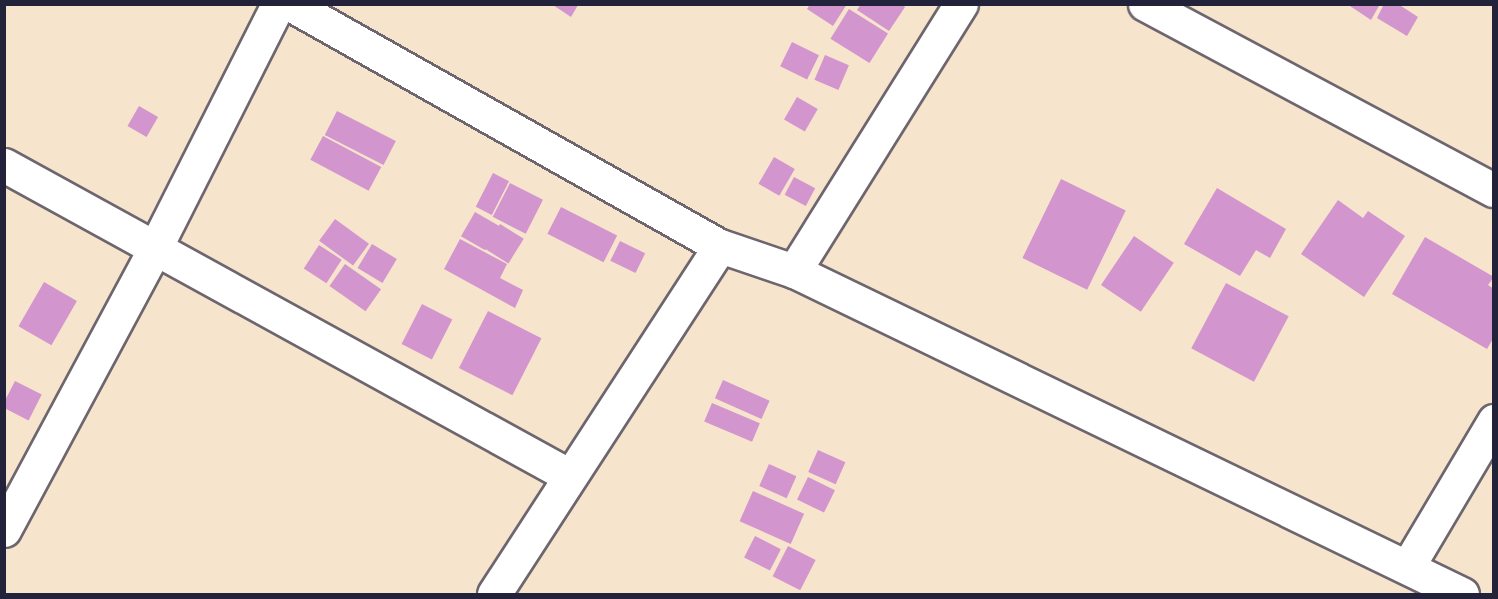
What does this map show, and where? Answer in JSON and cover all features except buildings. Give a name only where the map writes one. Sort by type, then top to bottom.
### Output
[{"type":"street","points":[[4,530],[156,246],[278,4]]},
{"type":"street","points":[[290,4],[720,246],[794,271],[1462,594]]},
{"type":"street","points":[[794,271],[961,4]]},
{"type":"street","points":[[1145,4],[1494,190]]},
{"type":"street","points":[[4,165],[156,246],[568,475]]},
{"type":"street","points":[[498,593],[568,475],[720,246]]},
{"type":"street","points":[[1408,566],[1494,421]]}]
